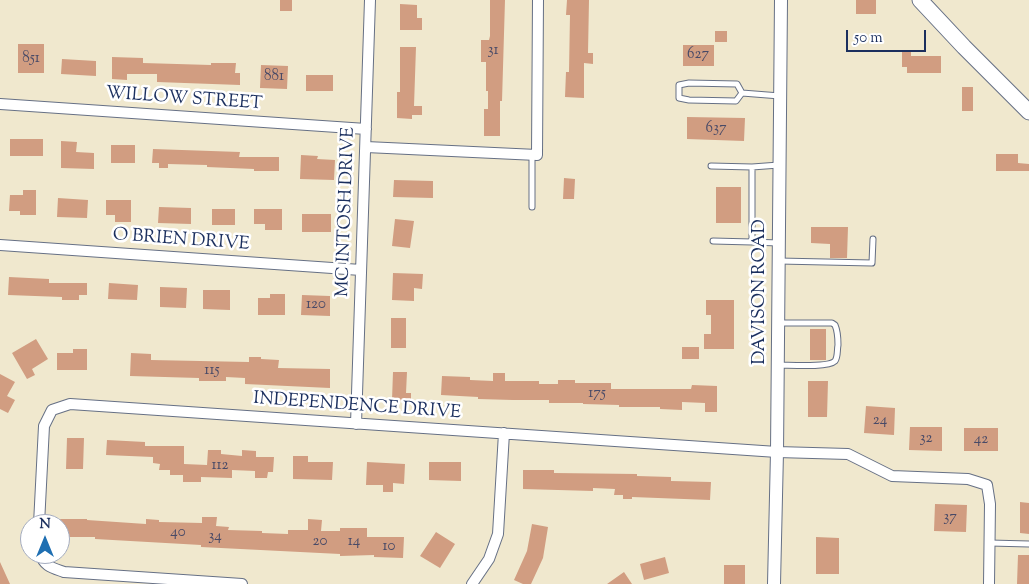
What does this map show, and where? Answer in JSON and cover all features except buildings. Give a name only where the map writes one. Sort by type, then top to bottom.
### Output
[{"type":"main road","points":[[920,0],[1029,112]]},
{"type":"street","name":"MC INTOSH DRIVE","points":[[356,424],[370,0]]},
{"type":"street","points":[[366,147],[534,154],[538,0]]},
{"type":"street","name":"DAVISON ROAD","points":[[774,584],[781,0]]},
{"type":"street","name":"WILLOW STREET","points":[[0,104],[366,128]]},
{"type":"street","name":"O BRIEN DRIVE","points":[[0,245],[361,270]]},
{"type":"street","name":"INDEPENDENCE DRIVE","points":[[40,514],[44,426],[52,410],[70,404],[777,452],[848,454],[892,476],[968,479],[987,485],[990,504],[989,543]]},
{"type":"street","points":[[472,584],[489,558],[498,534],[504,433]]},
{"type":"street","points":[[989,543],[989,584]]},
{"type":"street","points":[[47,564],[64,572],[242,584]]},
{"type":"lane","points":[[688,83],[737,84],[742,93],[736,101],[688,100],[679,98],[679,85],[688,83]]},
{"type":"lane","points":[[742,93],[780,96]]},
{"type":"lane","points":[[532,207],[534,154]]},
{"type":"lane","points":[[711,166],[752,167],[780,165]]},
{"type":"lane","points":[[752,167],[752,242]]},
{"type":"lane","points":[[779,261],[872,263],[873,239]]},
{"type":"lane","points":[[713,241],[779,244]]},
{"type":"lane","points":[[778,323],[832,323],[835,325],[838,334],[837,355],[833,363],[822,365],[778,365]]},
{"type":"lane","points":[[989,543],[1029,544]]}]
